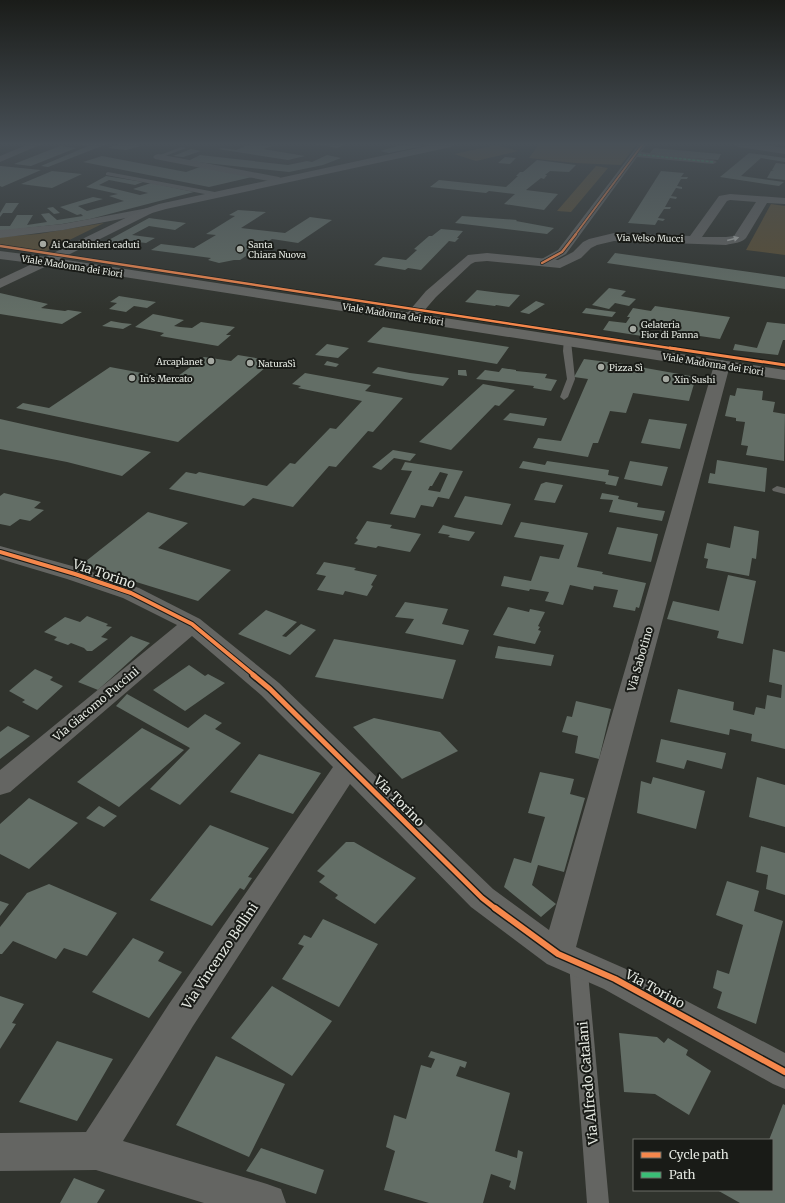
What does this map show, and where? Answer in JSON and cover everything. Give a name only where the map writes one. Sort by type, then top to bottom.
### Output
[{"type":"main road","points":[[47,261],[148,211],[191,200]]},
{"type":"main road","name":"Viale Madonna dei Fiori","points":[[47,261],[785,375]]},
{"type":"street","points":[[542,263],[562,252],[600,200]]},
{"type":"street","points":[[694,239],[721,200]]},
{"type":"street","name":"Via Velso Mucci","points":[[411,317],[431,294],[472,258],[487,256],[554,264],[566,262],[593,242],[614,237],[726,241],[738,239],[742,235],[763,200]]},
{"type":"street","points":[[766,200],[785,201]]},
{"type":"street","points":[[0,234],[63,227],[148,211]]},
{"type":"street","name":"Viale Madonna dei Fiori","points":[[0,255],[47,261]]},
{"type":"street","points":[[0,284],[47,261]]},
{"type":"street","name":"Via Sabotino","points":[[568,958],[722,365]]},
{"type":"street","name":"Via Torino","points":[[0,552],[75,574],[131,593],[192,624],[270,689],[348,764],[482,898],[568,958],[615,979],[785,1072]]},
{"type":"street","name":"Via Giacomo Puccini","points":[[0,785],[192,624]]},
{"type":"street","name":"Via Vincenzo Bellini","points":[[96,1151],[181,1015],[348,764]]},
{"type":"street","points":[[0,1152],[96,1151],[267,1203]]},
{"type":"lane","points":[[564,397],[571,379],[567,341]]},
{"type":"lane","name":"Via Alfredo Catalani","points":[[568,958],[598,1203]]},
{"type":"shaded area","points":[[566,200],[581,200],[571,212],[557,211]]},
{"type":"shaded area","points":[[771,204],[785,206],[785,255],[746,250]]},
{"type":"shaded area","points":[[104,223],[43,253],[0,246],[0,237],[38,234]]},
{"type":"building","points":[[83,200],[99,200],[78,206],[87,211],[124,201],[121,200],[163,200],[90,219],[62,224],[0,231],[0,226],[10,226],[17,215],[33,215],[27,225],[47,222],[41,214],[49,213],[57,220],[83,216],[81,214],[77,215],[60,207]]},
{"type":"building","points":[[508,200],[553,200],[544,210],[504,204]]},
{"type":"building","points":[[643,200],[669,200],[665,207],[671,207],[670,209],[664,209],[658,218],[665,219],[663,221],[658,220],[655,225],[628,223]]},
{"type":"building","points":[[6,203],[19,203],[12,213],[3,213],[0,217],[0,213]]},
{"type":"building","points":[[53,207],[60,213],[54,214],[47,208]]},
{"type":"building","points":[[238,210],[266,212],[241,228],[285,233],[310,217],[332,220],[298,243],[272,239],[240,260],[219,263],[208,260],[211,258],[151,250],[161,244],[194,248],[216,235],[206,234],[235,216],[229,215]]},
{"type":"building","points":[[462,216],[517,220],[516,221],[554,228],[547,234],[455,223]]},
{"type":"building","points":[[149,218],[186,223],[175,230],[149,226],[132,235],[155,238],[146,243],[121,240],[103,249],[94,248]]},
{"type":"building","points":[[441,229],[463,231],[455,242],[449,241],[421,270],[408,268],[405,270],[374,265],[383,257],[406,260],[417,250],[414,249],[429,236],[432,236]]},
{"type":"building","points":[[615,253],[785,277],[785,289],[607,263]]},
{"type":"building","points":[[609,288],[626,291],[621,296],[636,299],[629,306],[615,303],[609,309],[592,305]]},
{"type":"building","points":[[477,290],[520,295],[509,307],[465,302]]},
{"type":"building","points":[[0,293],[48,304],[41,308],[82,312],[62,324],[0,314]]},
{"type":"building","points":[[119,296],[156,302],[147,308],[134,306],[126,312],[109,309],[117,303],[110,302]]},
{"type":"building","points":[[536,301],[545,304],[529,314],[520,312]]},
{"type":"building","points":[[655,306],[730,317],[720,339],[646,328],[642,336],[603,330],[609,321],[626,323],[630,317],[627,317],[633,308],[651,311]]},
{"type":"building","points":[[586,308],[616,312],[612,317],[582,313]]},
{"type":"building","points":[[153,314],[184,320],[174,326],[180,327],[192,328],[201,322],[235,327],[226,335],[231,335],[218,346],[160,336],[164,333],[135,327]]},
{"type":"building","points":[[111,321],[132,324],[123,329],[102,326]]},
{"type":"building","points":[[767,322],[785,324],[785,340],[783,340],[778,355],[733,350],[735,344],[757,348]]},
{"type":"building","points":[[383,327],[509,347],[497,364],[367,342]]},
{"type":"building","points":[[327,344],[349,348],[338,358],[315,355]]},
{"type":"building","points":[[238,355],[273,361],[178,442],[16,408],[23,403],[49,408],[110,367],[174,379],[204,357],[231,361]]},
{"type":"building","points":[[584,359],[623,364],[696,377],[689,401],[633,393],[626,413],[610,411],[598,443],[593,443],[588,457],[533,448],[538,438],[561,441],[588,379],[574,377]]},
{"type":"building","points":[[327,361],[339,364],[336,367],[324,365]]},
{"type":"building","points":[[378,367],[449,378],[443,386],[372,373]]},
{"type":"building","points":[[502,368],[547,374],[545,378],[557,380],[551,391],[533,388],[534,386],[476,379],[485,370],[499,372]]},
{"type":"building","points":[[458,370],[466,370],[467,376],[458,375]]},
{"type":"building","points":[[305,373],[371,385],[365,391],[403,398],[373,432],[368,431],[336,467],[329,466],[293,507],[253,498],[244,506],[169,489],[186,472],[196,474],[199,472],[267,486],[290,463],[295,464],[330,428],[336,429],[362,401],[298,388],[301,386],[292,384]]},
{"type":"building","points":[[483,384],[515,390],[499,406],[495,405],[451,450],[419,442]]},
{"type":"building","points":[[737,388],[763,391],[762,400],[775,402],[773,412],[785,414],[784,461],[746,455],[748,446],[741,445],[745,422],[736,421],[736,418],[725,416],[730,395],[735,396]]},
{"type":"building","points":[[510,413],[547,418],[544,426],[503,420]]},
{"type":"building","points":[[0,419],[151,452],[122,476],[67,462],[0,449]]},
{"type":"building","points":[[649,419],[687,424],[680,449],[641,443]]},
{"type":"building","points":[[393,450],[416,454],[410,461],[394,458],[381,470],[372,467]]},
{"type":"building","points":[[717,460],[767,468],[765,492],[708,483],[710,473],[715,474]]},
{"type":"building","points":[[523,461],[545,465],[547,461],[609,470],[608,475],[619,477],[616,486],[605,484],[606,482],[519,468]]},
{"type":"building","points":[[630,461],[668,467],[662,486],[624,479]]},
{"type":"building","points":[[405,462],[463,471],[449,499],[438,497],[433,507],[421,505],[415,518],[390,514],[412,471],[401,470]],"holes":[[[440,472],[448,474],[440,492],[428,490]]]},
{"type":"building","points":[[546,482],[563,485],[555,503],[534,500],[541,484]]},
{"type":"building","points":[[4,493],[41,502],[34,508],[44,510],[30,521],[20,519],[10,526],[0,524],[0,496]]},
{"type":"building","points":[[602,493],[619,496],[618,499],[638,503],[637,507],[665,511],[662,521],[609,512],[613,500],[600,499]]},
{"type":"building","points":[[465,496],[511,504],[502,525],[454,517]]},
{"type":"building","points":[[148,512],[188,523],[158,548],[231,570],[198,601],[81,565]]},
{"type":"building","points":[[367,521],[392,525],[390,528],[421,534],[410,552],[378,546],[376,548],[354,544],[358,540],[356,538]]},
{"type":"building","points":[[521,522],[588,533],[577,567],[646,583],[639,608],[636,607],[635,611],[613,607],[618,590],[594,586],[593,590],[570,585],[563,605],[545,601],[549,592],[530,589],[529,591],[501,586],[504,576],[531,581],[540,556],[559,559],[564,545],[514,537]]},
{"type":"building","points":[[443,525],[475,532],[469,541],[448,537],[450,535],[438,533]]},
{"type":"building","points":[[734,526],[759,531],[756,559],[752,558],[749,576],[706,568],[708,559],[704,558],[707,543],[730,548]]},
{"type":"building","points":[[617,527],[658,534],[651,562],[608,554]]},
{"type":"building","points":[[324,562],[356,568],[354,570],[377,575],[367,596],[345,591],[343,595],[317,590],[326,576],[316,574]]},
{"type":"building","points":[[728,575],[756,581],[743,644],[717,638],[719,631],[667,619],[673,601],[719,611]]},
{"type":"building","points":[[405,602],[448,609],[442,624],[469,630],[463,645],[405,633],[414,619],[395,617]]},
{"type":"building","points":[[508,607],[529,612],[530,609],[545,612],[538,626],[540,627],[538,630],[541,631],[535,644],[493,635]]},
{"type":"building","points":[[266,610],[297,622],[282,636],[286,637],[301,624],[316,630],[290,655],[238,634]]},
{"type":"building","points":[[87,616],[108,624],[106,626],[112,627],[101,637],[108,639],[92,651],[87,651],[84,648],[71,643],[68,645],[54,640],[57,637],[44,632],[65,617],[80,622]]},
{"type":"building","points":[[131,636],[150,643],[98,690],[78,682]]},
{"type":"building","points":[[334,639],[456,660],[443,699],[315,677]]},
{"type":"building","points":[[498,646],[554,655],[551,666],[495,658]]},
{"type":"building","points":[[773,649],[785,652],[785,749],[751,741],[752,734],[730,729],[729,735],[670,722],[678,689],[734,702],[733,710],[754,715],[756,707],[765,709],[767,695],[781,698],[782,685],[769,682]]},
{"type":"building","points":[[189,665],[205,676],[208,674],[225,683],[185,711],[153,690]]},
{"type":"building","points":[[35,669],[53,677],[50,680],[63,686],[37,710],[22,702],[25,700],[9,691]]},
{"type":"building","points":[[127,694],[188,728],[205,714],[222,723],[215,729],[241,743],[180,805],[150,789],[190,748],[116,706]]},
{"type":"building","points":[[576,701],[611,709],[599,759],[575,753],[578,736],[562,732],[567,716],[572,717]]},
{"type":"building","points":[[374,718],[440,732],[458,751],[402,779],[353,727]]},
{"type":"building","points":[[8,726],[30,736],[0,759],[0,732]]},
{"type":"building","points":[[142,728],[184,750],[119,807],[77,782]]},
{"type":"building","points":[[661,739],[726,753],[722,769],[687,760],[684,769],[656,762]]},
{"type":"building","points":[[259,754],[321,773],[293,814],[230,792]]},
{"type":"building","points":[[540,772],[574,779],[570,794],[585,798],[564,872],[538,865],[532,885],[556,904],[541,917],[504,887],[514,858],[531,863],[545,817],[528,813]]},
{"type":"building","points":[[653,777],[705,791],[696,829],[637,813],[641,781],[651,784]]},
{"type":"building","points":[[757,777],[785,785],[785,827],[749,817]]},
{"type":"building","points":[[29,798],[78,823],[29,869],[0,854],[0,824]]},
{"type":"building","points":[[99,806],[117,816],[104,827],[86,818]]},
{"type":"building","points":[[210,825],[269,848],[248,877],[252,878],[244,890],[240,888],[212,926],[150,900]]},
{"type":"building","points":[[346,842],[354,842],[416,878],[375,924],[335,898],[338,895],[319,882],[325,876],[317,871]]},
{"type":"building","points":[[761,846],[785,853],[785,895],[766,889],[768,875],[756,872]]},
{"type":"building","points":[[727,881],[759,891],[754,911],[783,921],[756,1024],[717,1008],[722,992],[713,988],[717,970],[729,974],[743,925],[716,915]]},
{"type":"building","points":[[49,884],[117,913],[87,956],[64,948],[56,959],[13,941],[2,954],[0,954],[0,927],[27,893]]},
{"type":"building","points":[[0,901],[9,904],[0,916]]},
{"type":"building","points":[[323,919],[378,944],[339,1007],[282,979],[304,946],[298,944],[304,935],[311,938]]},
{"type":"building","points":[[133,938],[164,952],[158,961],[182,972],[149,1018],[92,992]]},
{"type":"building","points":[[272,986],[332,1021],[292,1076],[231,1038]]},
{"type":"building","points":[[0,996],[24,1004],[12,1023],[16,1024],[0,1049]]},
{"type":"building","points":[[619,1033],[657,1037],[664,1043],[668,1038],[688,1050],[686,1055],[711,1071],[689,1115],[655,1094],[624,1092]]},
{"type":"building","points":[[57,1041],[113,1059],[77,1121],[19,1102]]},
{"type":"building","points":[[431,1051],[467,1062],[465,1068],[460,1066],[456,1076],[510,1093],[495,1151],[517,1158],[518,1150],[523,1152],[515,1190],[509,1187],[511,1181],[491,1174],[483,1203],[429,1203],[384,1190],[395,1151],[386,1147],[394,1115],[406,1119],[421,1065],[431,1068],[435,1059],[428,1057]]},
{"type":"building","points":[[216,1056],[285,1084],[249,1157],[176,1125]]},
{"type":"building","points":[[783,1104],[785,1105],[785,1203],[740,1203],[719,1191],[773,1191],[773,1139],[769,1139]]},
{"type":"building","points":[[261,1148],[324,1170],[316,1194],[246,1171]]},
{"type":"building","points":[[74,1178],[105,1190],[97,1203],[60,1203]]},
{"type":"cycle path","points":[[542,263],[562,252],[601,200]]},
{"type":"cycle path","points":[[0,246],[785,365]]},
{"type":"cycle path","points":[[0,552],[75,574],[131,593],[192,624],[270,689],[482,898],[558,954],[615,979],[785,1072]]},
{"type":"place","name":"Ai Carabinieri caduti","points":[[43,244]]},
{"type":"place","name":"Santa Chiara Nuova","points":[[240,249]]},
{"type":"place","name":"Gelateria Fior di Panna","points":[[633,329]]},
{"type":"place","name":"Arcaplanet","points":[[211,361]]},
{"type":"place","name":"NaturaSì","points":[[250,363]]},
{"type":"place","name":"Pizza Sì","points":[[601,367]]},
{"type":"place","name":"In's Mercato","points":[[132,378]]},
{"type":"place","name":"Xin Sushi","points":[[666,379]]}]
